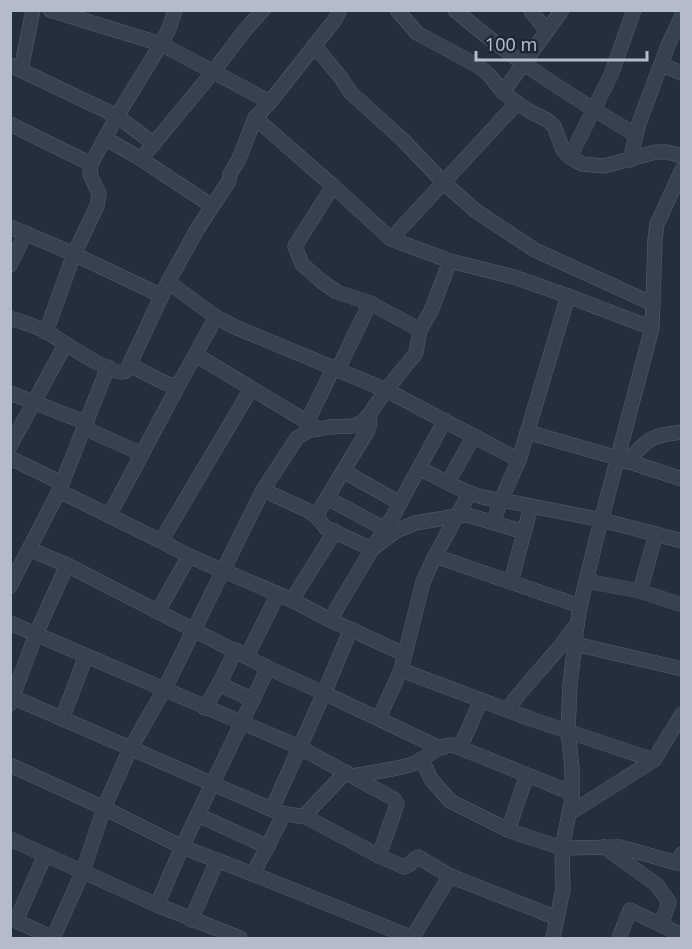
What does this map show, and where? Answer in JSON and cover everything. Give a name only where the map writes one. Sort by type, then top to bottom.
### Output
[{"type":"street","points":[[33,10],[16,67],[117,116],[154,144]]},
{"type":"street","points":[[50,10],[161,44],[270,102]]},
{"type":"street","points":[[46,332],[74,254],[97,207],[99,194],[90,174],[91,164],[161,44],[175,10]]},
{"type":"street","points":[[141,159],[263,10]]},
{"type":"street","points":[[10,318],[46,332],[108,368],[123,372],[130,364],[168,282],[198,228],[229,181],[255,118],[270,102],[340,10]]},
{"type":"street","points":[[397,10],[417,33],[480,67],[503,92],[531,112],[548,120],[554,126],[563,150],[570,158],[582,164],[604,166],[656,152],[681,156]]},
{"type":"street","points":[[455,10],[476,29],[524,63],[636,135]]},
{"type":"street","points":[[530,10],[547,31]]},
{"type":"street","points":[[503,92],[562,10]]},
{"type":"street","points":[[570,158],[611,75],[633,14],[618,10]]},
{"type":"street","points":[[630,160],[636,135],[681,16]]},
{"type":"street","points":[[314,45],[351,93],[476,211],[535,250],[653,304]]},
{"type":"street","points":[[661,65],[681,73]]},
{"type":"street","points":[[391,239],[518,103]]},
{"type":"street","points":[[255,118],[391,239],[450,261],[514,277],[652,328]]},
{"type":"street","points":[[10,124],[91,164]]},
{"type":"street","points":[[105,138],[212,206]]},
{"type":"street","points":[[553,939],[563,889],[562,848],[572,793],[573,767],[568,732],[576,625],[602,520],[623,460],[652,328],[657,224],[676,195],[681,170]]},
{"type":"street","points":[[333,186],[296,246],[302,264],[337,292],[370,303],[420,330]]},
{"type":"street","points":[[10,227],[74,254],[162,297]]},
{"type":"street","points":[[10,265],[26,233]]},
{"type":"street","points":[[196,355],[313,426],[353,426],[362,423],[416,353],[420,330],[431,311],[450,261]]},
{"type":"street","points":[[168,282],[216,317],[244,331],[386,390],[519,460]]},
{"type":"street","points":[[493,523],[519,460],[568,296]]},
{"type":"street","points":[[45,855],[13,920],[53,939],[82,871],[104,808],[130,749],[164,690],[263,490],[297,438],[313,426],[336,368],[370,303]]},
{"type":"street","points":[[109,516],[216,317]]},
{"type":"street","points":[[10,446],[65,345]]},
{"type":"street","points":[[130,364],[171,386],[178,386]]},
{"type":"street","points":[[10,586],[60,487],[108,368]]},
{"type":"street","points":[[161,541],[251,389]]},
{"type":"street","points":[[10,393],[86,425],[142,454]]},
{"type":"street","points":[[316,516],[368,430],[369,415]]},
{"type":"street","points":[[330,620],[400,503],[445,420]]},
{"type":"street","points":[[527,432],[681,479]]},
{"type":"street","points":[[623,460],[650,438],[681,432]]},
{"type":"street","points":[[448,482],[474,435]]},
{"type":"street","points":[[10,458],[109,516],[189,556],[292,600],[405,654]]},
{"type":"street","points":[[419,468],[470,494],[602,520],[681,541]]},
{"type":"street","points":[[343,471],[400,503]]},
{"type":"street","points":[[263,490],[307,510],[316,516],[326,528],[372,549]]},
{"type":"street","points":[[379,718],[400,670],[423,582],[470,494]]},
{"type":"street","points":[[327,498],[385,529]]},
{"type":"street","points":[[511,582],[531,506]]},
{"type":"street","points":[[372,549],[396,531],[415,523],[457,516],[468,515],[524,532]]},
{"type":"street","points":[[292,600],[335,531]]},
{"type":"street","points":[[640,591],[656,534]]},
{"type":"street","points":[[29,549],[68,565],[268,668],[440,748]]},
{"type":"street","points":[[158,611],[189,556]]},
{"type":"street","points":[[435,556],[580,606]]},
{"type":"street","points":[[68,565],[36,634],[11,699],[278,812],[306,817],[379,856],[406,867],[418,857],[450,876],[557,918]]},
{"type":"street","points":[[586,580],[640,591],[681,605]]},
{"type":"street","points":[[206,708],[219,684],[278,594]]},
{"type":"street","points":[[10,623],[300,747],[397,802],[379,856]]},
{"type":"street","points":[[508,710],[520,692],[557,651],[576,625]]},
{"type":"street","points":[[253,874],[268,847],[300,747],[351,629]]},
{"type":"street","points":[[575,644],[681,668]]},
{"type":"street","points":[[62,719],[86,656]]},
{"type":"street","points":[[157,905],[182,847],[268,668]]},
{"type":"street","points":[[400,670],[568,732],[654,760]]},
{"type":"street","points":[[219,684],[253,700]]},
{"type":"street","points":[[460,748],[481,700]]},
{"type":"street","points":[[570,813],[654,760],[681,714]]},
{"type":"street","points":[[306,817],[304,816],[350,774],[411,764],[446,745],[453,745],[572,793]]},
{"type":"street","points":[[422,760],[431,779],[450,801],[508,830],[562,848],[620,848],[677,863],[681,854]]},
{"type":"street","points":[[10,765],[182,847],[413,938],[450,876]]},
{"type":"street","points":[[508,830],[527,775]]},
{"type":"street","points":[[198,815],[268,847]]},
{"type":"street","points":[[10,839],[225,936],[240,939]]},
{"type":"street","points":[[604,847],[657,885],[669,902],[671,933]]},
{"type":"street","points":[[192,920],[217,861]]},
{"type":"street","points":[[619,939],[630,910],[671,933]]}]
